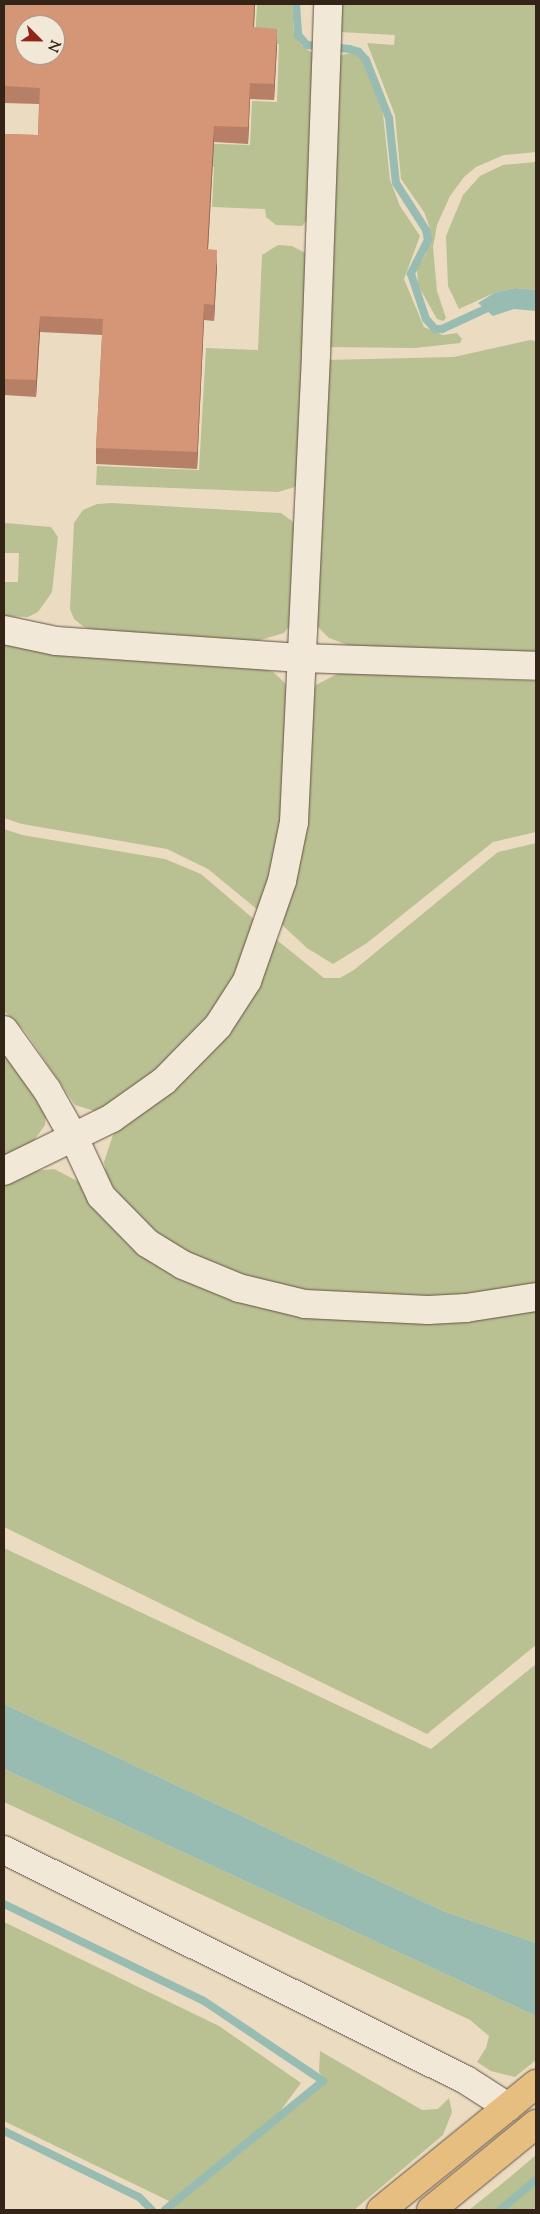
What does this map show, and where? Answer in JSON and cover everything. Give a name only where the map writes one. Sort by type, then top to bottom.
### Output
[{"type":"highway","points":[[381,2210],[536,2084]]},
{"type":"highway","points":[[431,2210],[536,2124]]},
{"type":"street","points":[[4,1171],[112,1118],[164,1082],[218,1026],[247,981],[279,890],[294,822],[328,4]]},
{"type":"street","points":[[4,630],[56,641],[300,658],[536,666]]},
{"type":"street","points":[[4,1030],[47,1090],[74,1138],[101,1196],[135,1232],[183,1265],[239,1288],[305,1304],[408,1310],[466,1308],[536,1298]]},
{"type":"street","points":[[4,1850],[466,2080],[508,2107]]},
{"type":"green space","points":[[257,4],[292,4],[294,35],[302,46],[317,56],[309,218],[302,226],[276,225],[266,217],[265,209],[212,207],[214,167],[189,165],[190,143],[250,145],[252,101],[277,102],[279,44],[255,42]]},
{"type":"green space","points":[[341,4],[536,4],[536,152],[504,155],[476,167],[464,177],[450,196],[437,225],[433,247],[437,291],[446,318],[443,321],[437,319],[418,285],[417,269],[426,254],[430,228],[424,212],[401,179],[395,115],[367,43],[394,45],[395,35],[340,32]]},
{"type":"green space","points":[[350,53],[358,55],[365,66],[383,114],[390,180],[400,206],[420,236],[404,279],[424,327],[443,335],[457,333],[462,339],[460,343],[415,348],[325,347],[338,56]]},
{"type":"green space","points":[[536,162],[536,290],[515,288],[494,293],[459,309],[448,286],[446,236],[463,195],[480,176],[503,165]]},
{"type":"green space","points":[[278,245],[292,246],[311,256],[303,469],[295,487],[278,492],[96,485],[97,466],[199,470],[206,348],[258,350],[262,255]]},
{"type":"green space","points":[[530,340],[536,341],[536,654],[356,648],[329,638],[318,627],[313,612],[324,360],[454,357]]},
{"type":"green space","points":[[112,503],[281,513],[292,521],[299,534],[295,619],[284,633],[257,641],[105,633],[84,627],[74,619],[70,609],[74,523],[83,510],[97,504]]},
{"type":"green space","points":[[5,523],[51,527],[58,537],[52,592],[38,612],[28,617],[4,616],[4,582],[18,582],[19,553],[5,553]]},
{"type":"green space","points":[[4,642],[260,668],[273,672],[284,682],[291,695],[286,816],[265,916],[208,869],[167,849],[22,824],[4,818]]},
{"type":"green space","points":[[339,673],[536,681],[536,832],[493,842],[367,943],[333,964],[307,948],[279,922],[308,702],[316,685]]},
{"type":"green space","points":[[4,829],[22,835],[165,859],[201,874],[262,926],[243,978],[159,1076],[98,1112],[75,1105],[25,1031],[4,1011]]},
{"type":"green space","points":[[536,843],[536,1284],[506,1291],[428,1298],[283,1288],[209,1266],[148,1228],[123,1202],[107,1177],[104,1162],[113,1135],[127,1123],[273,937],[324,978],[340,978],[354,970],[498,852]]},
{"type":"green space","points":[[4,1040],[46,1114],[45,1125],[32,1143],[4,1160]]},
{"type":"green space","points":[[54,1169],[83,1184],[214,1291],[536,1308],[536,1645],[427,1734],[4,1527],[4,1184],[34,1171]]},
{"type":"green space","points":[[4,1548],[431,1749],[536,1664],[536,1943],[443,1911],[4,1704]]},
{"type":"green space","points":[[4,1769],[536,2016],[536,2060],[515,2077],[491,2071],[477,2062],[486,2048],[489,2036],[470,2020],[4,1802]]},
{"type":"green space","points":[[4,1922],[219,2026],[301,2083],[278,2114],[171,2202],[4,2121]]},
{"type":"green space","points":[[320,2051],[422,2110],[438,2109],[449,2098],[452,2112],[443,2135],[354,2210],[170,2210],[327,2082],[319,2072]]},
{"type":"green space","points":[[536,2155],[536,2210],[469,2210],[504,2182]]},
{"type":"water","points":[[515,288],[536,290],[536,311],[514,309],[493,316],[478,303],[494,293]]},
{"type":"water","points":[[4,1704],[443,1911],[536,1943],[536,2016],[4,1769]]},
{"type":"building","points":[[4,4],[254,4],[253,27],[277,29],[274,84],[250,83],[248,127],[214,126],[207,249],[217,250],[214,305],[204,304],[197,452],[96,448],[103,319],[40,316],[36,380],[4,379],[4,134],[38,135],[40,88],[4,86]]},
{"type":"waterway","points":[[296,4],[298,35],[307,45],[350,49],[359,52],[366,60],[389,118],[396,183],[426,230],[428,240],[411,274],[426,319],[435,329],[442,329],[494,305]]},
{"type":"waterway","points":[[4,1904],[204,2001],[323,2081],[165,2210]]},
{"type":"waterway","points":[[4,2131],[139,2197],[152,2210]]},
{"type":"waterway","points":[[500,2210],[536,2180]]}]
